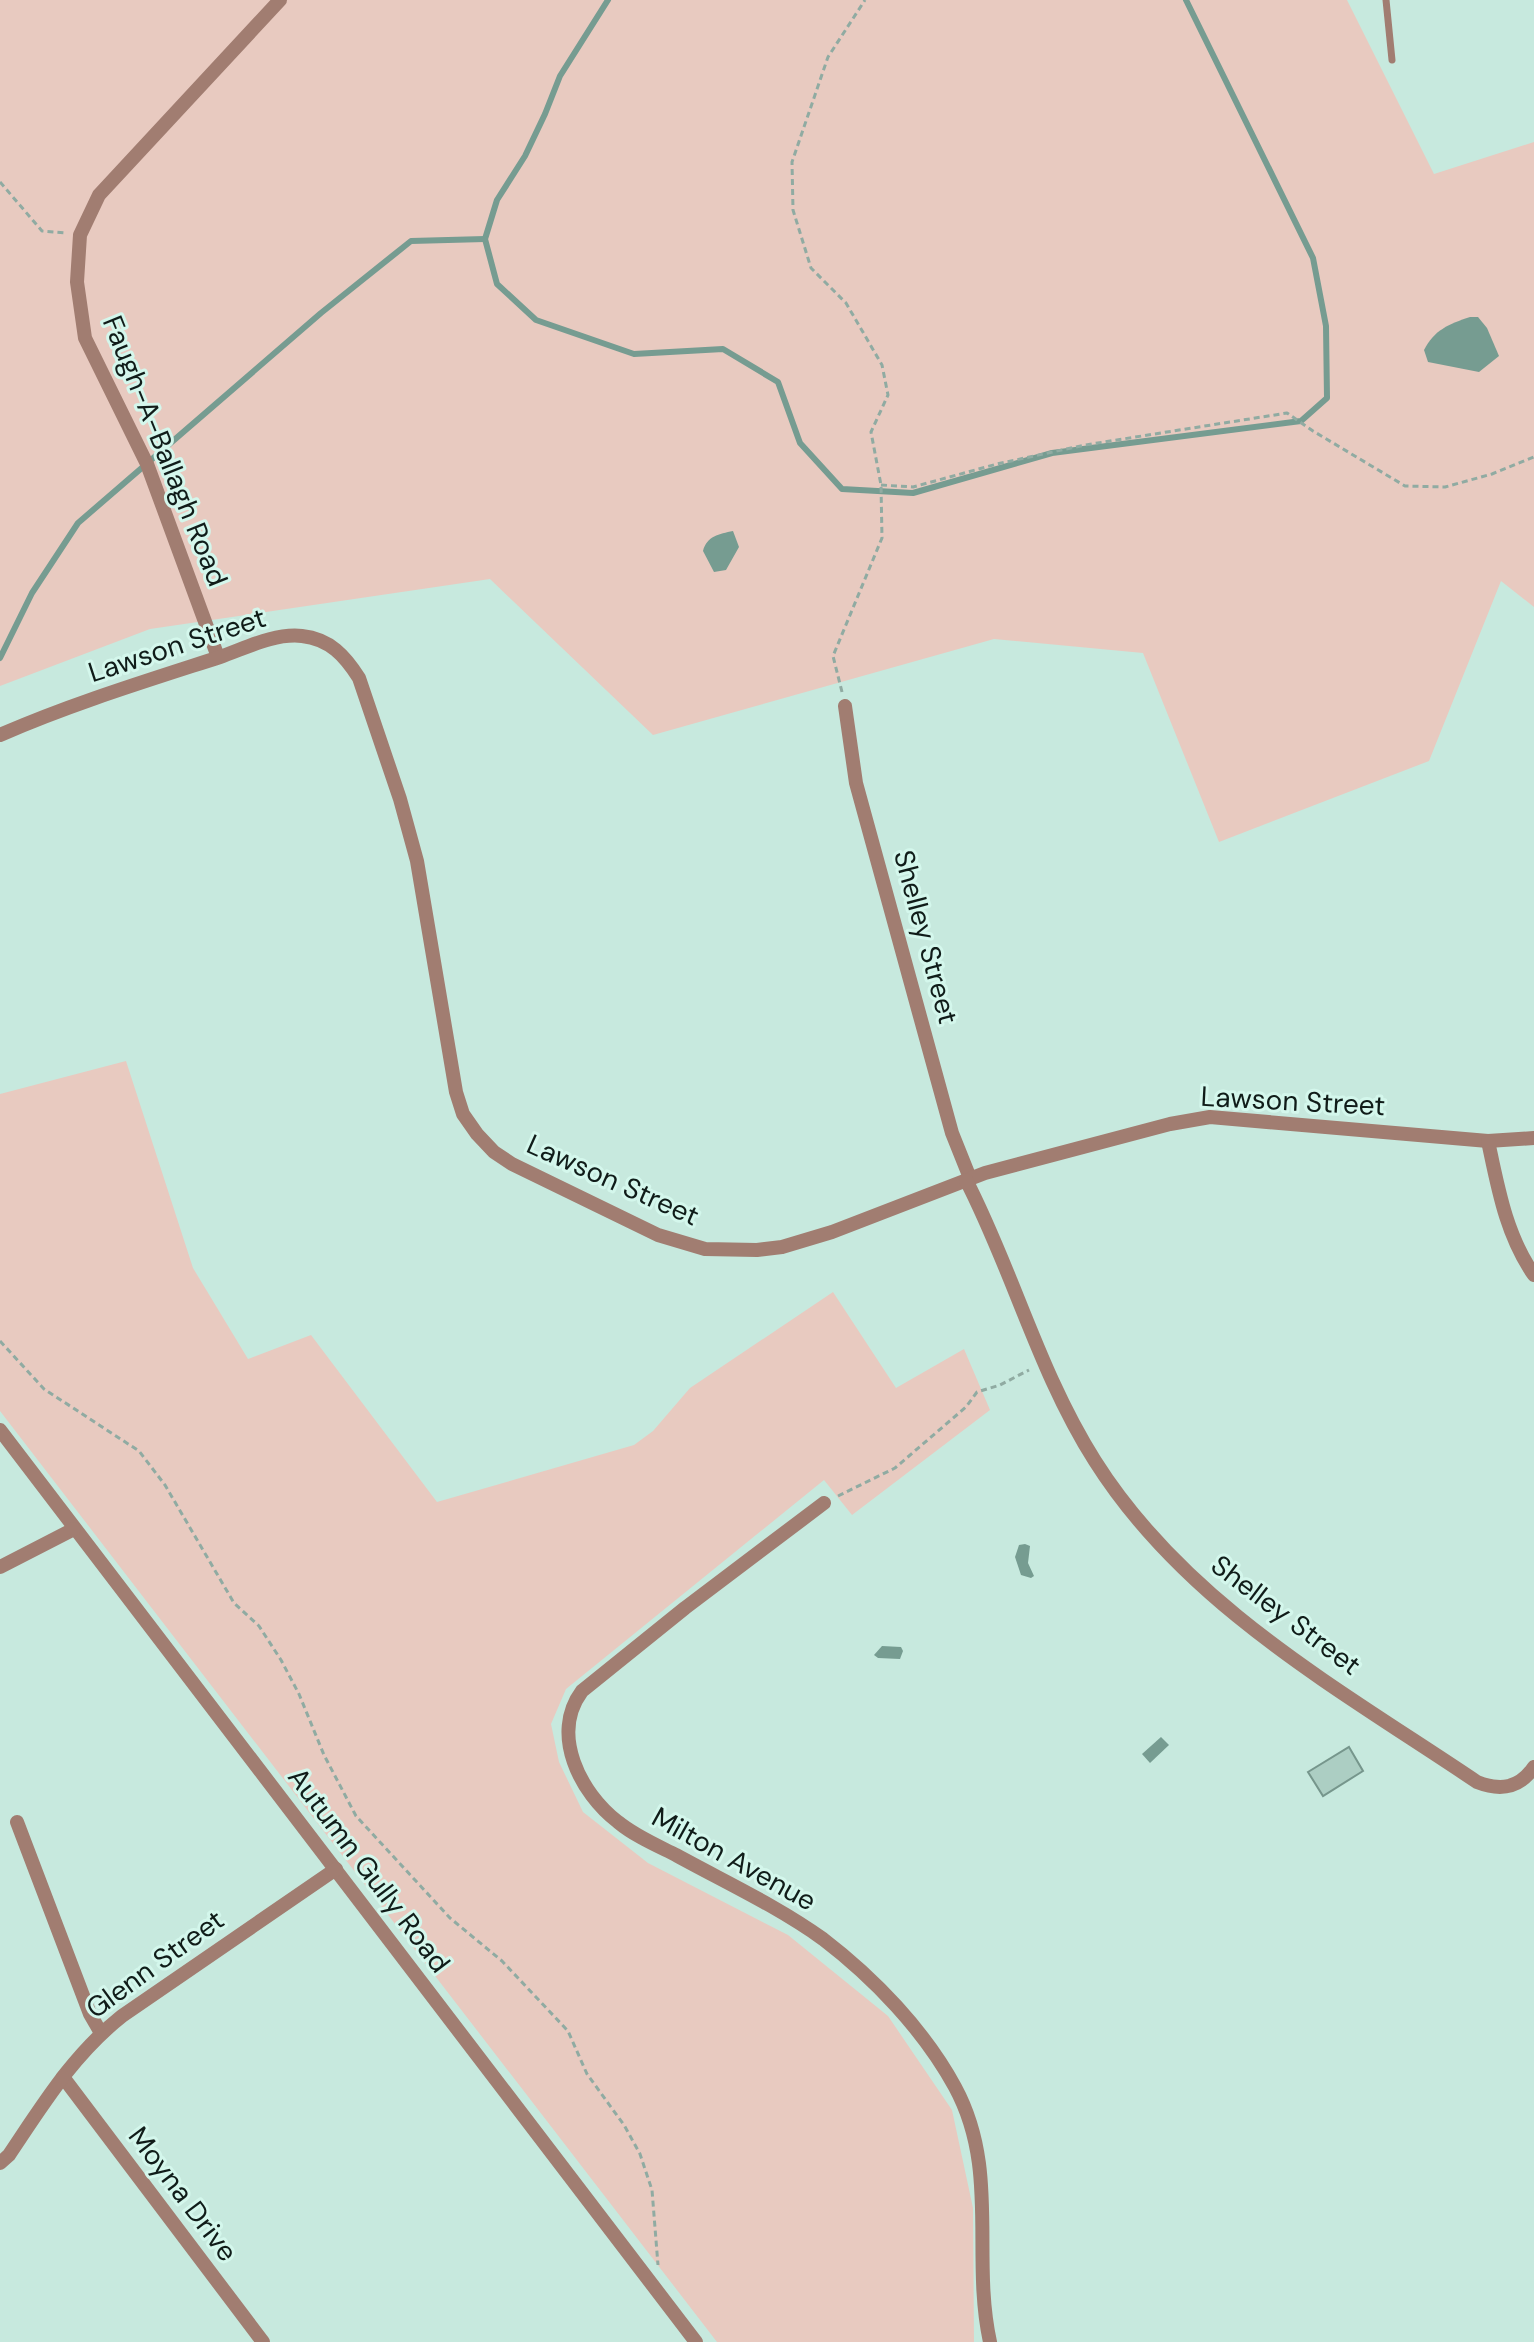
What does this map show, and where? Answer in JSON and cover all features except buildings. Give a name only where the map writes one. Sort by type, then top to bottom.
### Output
[{"type":"street","name":"Faugh-A-Ballagh Road","points":[[218,657],[147,464],[85,338],[77,282],[80,235],[99,195],[280,0]]},
{"type":"street","name":"Lawson Street","points":[[0,735],[146,680],[272,638],[305,636],[330,644],[350,663],[359,678],[392,772],[417,861],[456,1092],[463,1114],[494,1152],[534,1177],[658,1235],[705,1249],[732,1251],[782,1247],[968,1179],[1170,1124],[1210,1117],[1488,1141],[1534,1138]]},
{"type":"street","name":"Shelley Street","points":[[845,706],[856,783],[952,1133],[968,1179],[1080,1436],[1124,1502],[1166,1554],[1249,1628],[1477,1782],[1493,1788],[1508,1788],[1534,1767]]},
{"type":"street","points":[[1488,1141],[1505,1214],[1516,1243],[1534,1275]]},
{"type":"street","name":"Autumn Gully Road","points":[[0,1430],[696,2342]]},
{"type":"street","name":"Milton Avenue","points":[[824,1503],[593,1681],[573,1703],[567,1720],[568,1739],[572,1759],[592,1797],[612,1817],[633,1833],[778,1910],[823,1939],[871,1980],[939,2063],[965,2107],[979,2157],[983,2184],[984,2307],[990,2342]]},
{"type":"street","points":[[0,1567],[74,1529]]},
{"type":"street","points":[[17,1822],[90,2014],[101,2033]]},
{"type":"street","name":"Glenn Street","points":[[0,2163],[9,2155],[83,2050],[101,2033],[336,1869]]},
{"type":"street","name":"Moyna Drive","points":[[63,2077],[263,2342]]},
{"type":"lane","points":[[1386,0],[1392,60]]},
{"type":"path","points":[[845,706],[833,656],[882,538],[881,485],[871,432],[888,395],[882,365],[846,303],[811,268],[793,210],[792,162],[828,57],[865,0]]},
{"type":"path","points":[[0,182],[42,231],[80,235]]},
{"type":"path","points":[[881,485],[913,487],[997,464],[1085,445],[1287,413],[1405,486],[1445,487],[1492,474],[1534,457]]},
{"type":"path","points":[[0,1341],[44,1389],[139,1451],[165,1485],[234,1603],[259,1626],[281,1660],[324,1755],[356,1816],[450,1918],[502,1961],[568,2031],[587,2074],[624,2125],[640,2154],[652,2190],[658,2261],[656,2288]]},
{"type":"path","points":[[824,1503],[895,1468],[966,1407],[977,1392],[1000,1385],[1045,1361]]},
{"type":"shaded area","points":[[0,0],[1347,0],[1434,174],[1534,142],[1534,607],[1501,581],[1429,761],[1219,842],[1143,653],[994,639],[653,735],[490,579],[150,629],[0,686]]},
{"type":"shaded area","points":[[1478,317],[1487,328],[1499,356],[1479,372],[1428,362],[1424,350],[1432,337],[1449,325]]},
{"type":"shaded area","points":[[733,531],[739,547],[726,570],[714,572],[703,551],[705,546],[714,536]]},
{"type":"shaded area","points":[[126,1061],[193,1268],[248,1359],[311,1335],[437,1502],[634,1445],[653,1431],[690,1388],[833,1292],[896,1388],[964,1349],[990,1410],[852,1515],[824,1480],[566,1689],[551,1724],[559,1762],[583,1812],[648,1863],[788,1935],[888,2016],[952,2110],[973,2208],[974,2342],[717,2342],[0,1411],[0,1094]]},
{"type":"shaded area","points":[[1019,1545],[1030,1546],[1028,1563],[1034,1576],[1031,1578],[1021,1575],[1015,1557]]},
{"type":"shaded area","points":[[882,1646],[901,1647],[900,1659],[878,1658],[874,1655]]},
{"type":"shaded area","points":[[1161,1737],[1169,1745],[1150,1763],[1142,1754]]},
{"type":"waterway","points":[[608,0],[560,76],[525,156],[497,200],[485,239],[497,284],[536,320],[634,354],[723,349],[778,382],[800,443],[842,489],[913,493],[1052,453],[1301,421],[1327,398],[1326,326],[1313,258],[1186,0]]},
{"type":"waterway","points":[[0,658],[32,593],[78,523],[321,313],[411,241],[485,239]]}]
